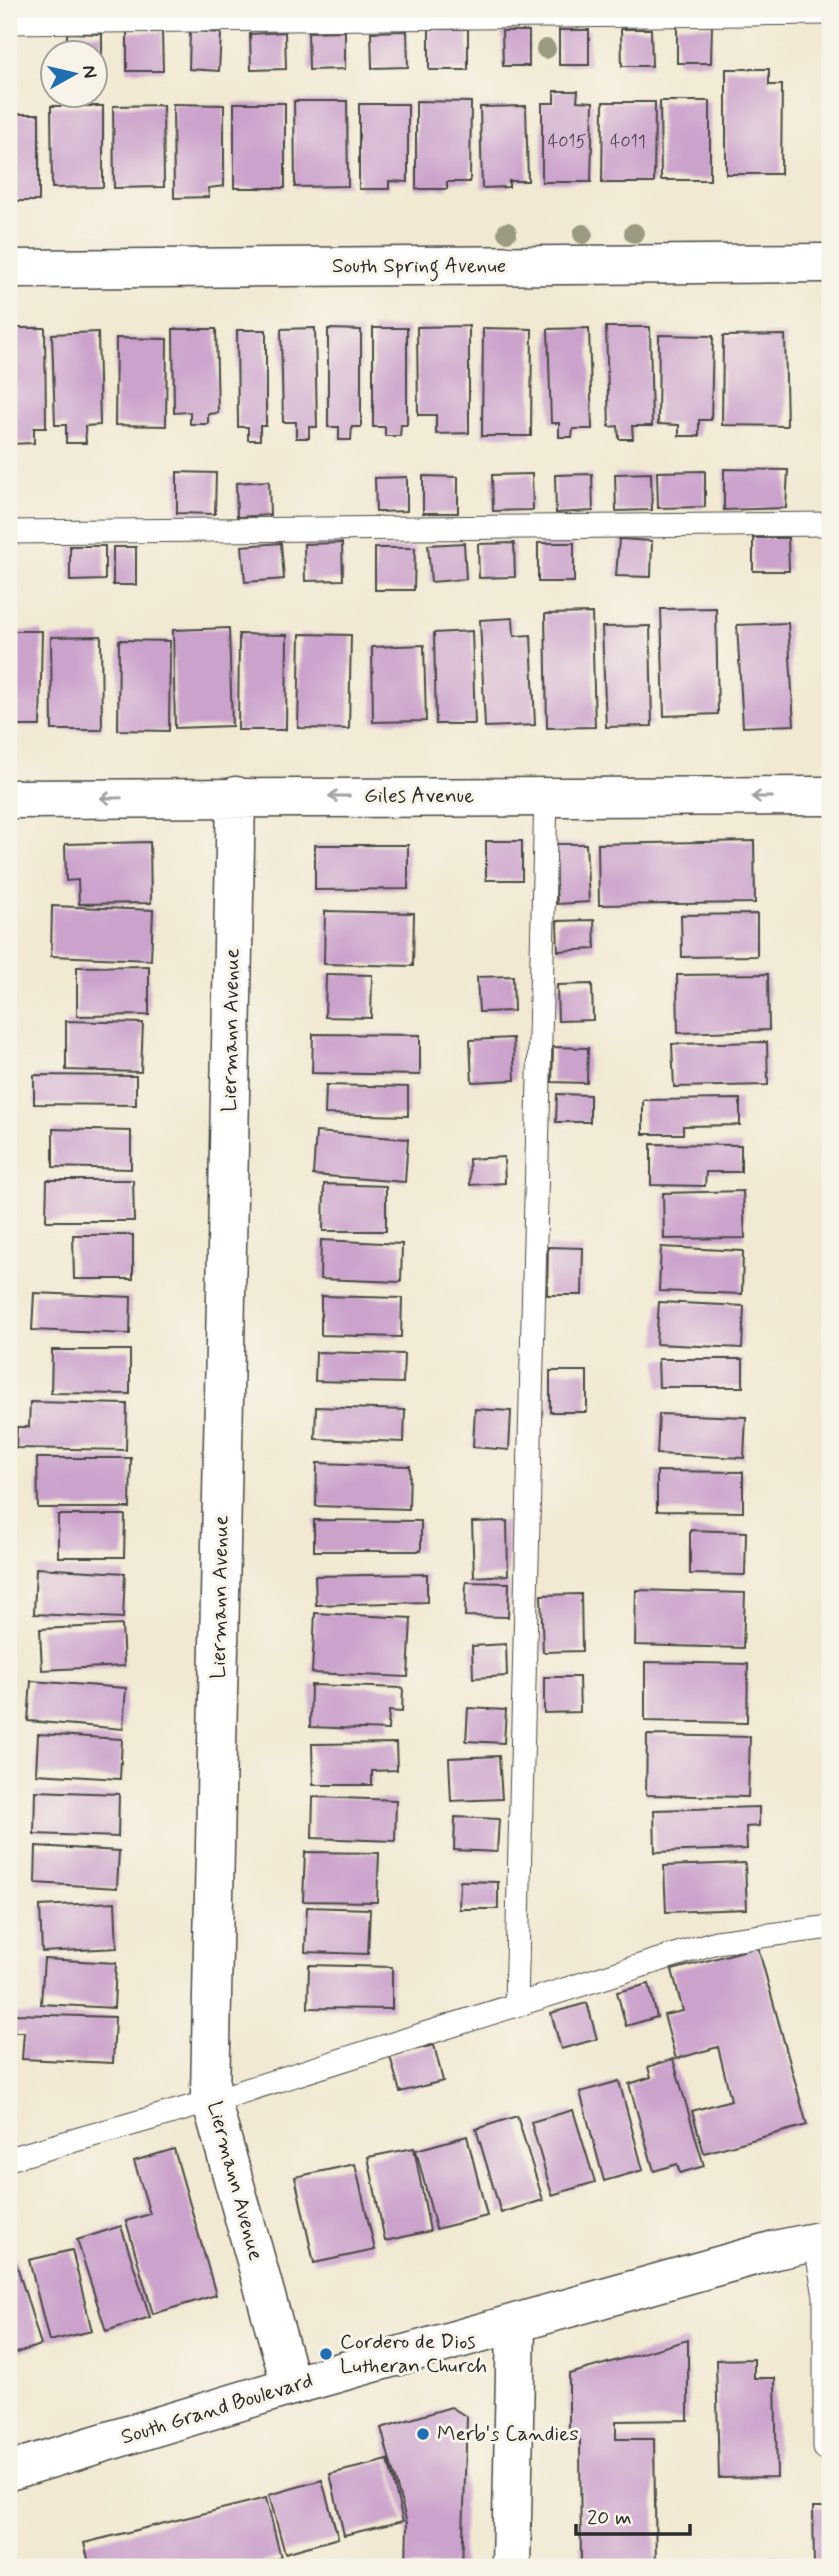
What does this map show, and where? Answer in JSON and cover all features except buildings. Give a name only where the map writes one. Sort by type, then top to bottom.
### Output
[{"type":"street","name":"South Spring Avenue","points":[[9,269],[830,263]]},
{"type":"street","name":"Giles Avenue","points":[[9,799],[236,796],[830,796]]},
{"type":"street","name":"Liermann Avenue","points":[[236,796],[212,2101],[291,2386]]},
{"type":"street","name":"South Grand Boulevard","points":[[9,2471],[291,2386],[775,2250],[822,2240]]},
{"type":"street","points":[[511,2567],[516,2324]]},
{"type":"lane","points":[[9,22],[830,13]]},
{"type":"lane","points":[[9,532],[830,524]]},
{"type":"lane","points":[[516,2005],[546,796]]},
{"type":"lane","points":[[9,2159],[212,2101],[716,1942],[830,1927]]},
{"type":"lane","points":[[822,2240],[828,2362],[825,2448],[830,2448]]},
{"type":"place","name":"Cordero de Dios Lutheran Church","points":[[326,2354]]},
{"type":"place","name":"Merb's Candies","points":[[423,2434]]}]
